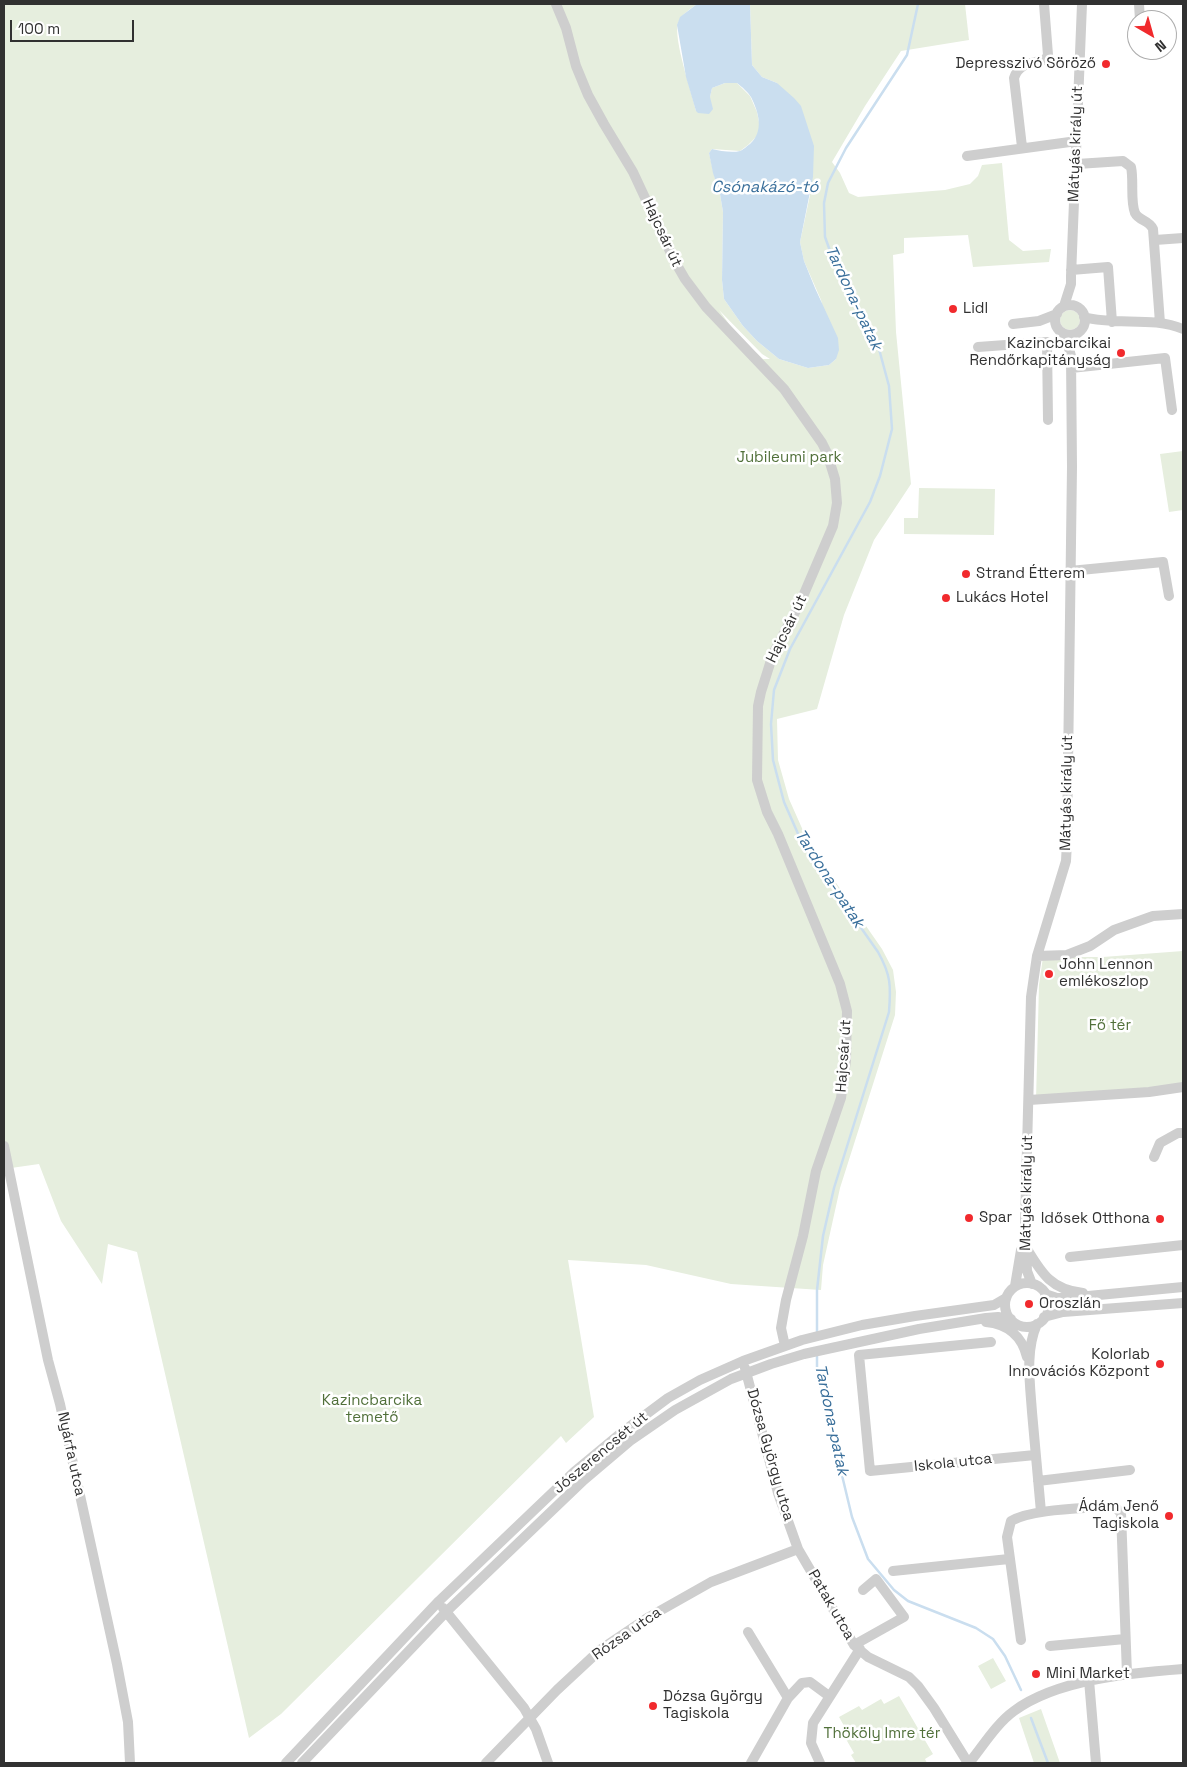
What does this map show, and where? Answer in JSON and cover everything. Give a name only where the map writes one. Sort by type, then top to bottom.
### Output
[{"type":"street","name":"Hajcsár út","points":[[556,4],[566,28],[576,66],[588,95],[634,172],[684,279],[706,307],[784,389],[824,448],[836,479],[837,503],[833,526],[801,601],[773,654],[760,692],[757,722],[758,780],[767,812],[778,834],[840,984],[847,1011],[846,1060],[841,1098],[816,1171],[803,1236],[786,1300],[781,1328],[785,1346]]},
{"type":"street","points":[[1022,147],[1014,78],[1016,72],[1022,66],[1045,60],[1048,55],[1044,4]]},
{"type":"street","name":"Mátyás király út","points":[[1071,306],[1082,4]]},
{"type":"street","points":[[967,156],[1077,141]]},
{"type":"street","points":[[1077,164],[1123,161],[1127,162],[1131,167],[1135,211],[1140,218],[1151,224],[1155,240],[1160,323]]},
{"type":"street","points":[[1155,240],[1183,238]]},
{"type":"street","points":[[1072,270],[1108,267],[1112,322]]},
{"type":"street","points":[[1013,324],[1039,321],[1071,306],[1081,311],[1081,326]]},
{"type":"street","name":"Mátyás király út","points":[[1032,1284],[1027,1271],[1025,1224],[1031,998],[1036,956],[1066,861],[1072,467],[1071,368],[1070,356],[1057,314]]},
{"type":"street","points":[[1039,321],[1061,330],[1097,321],[1160,323],[1183,329]]},
{"type":"street","name":"Mátyás király út","points":[[1070,356],[1081,326]]},
{"type":"street","points":[[978,347],[1047,342],[1048,420]]},
{"type":"street","points":[[1071,368],[1164,358],[1172,410]]},
{"type":"street","points":[[1070,571],[1163,562],[1169,596]]},
{"type":"street","points":[[1036,956],[1066,955],[1090,946],[1114,930],[1153,916],[1183,914]]},
{"type":"street","points":[[1029,1100],[1148,1092],[1183,1087]]},
{"type":"street","points":[[1154,1157],[1160,1143],[1178,1133],[1183,1133]]},
{"type":"street","name":"Nyárfa utca","points":[[4,1146],[48,1360],[60,1404],[128,1722],[130,1763]]},
{"type":"street","points":[[1015,1286],[1025,1224]]},
{"type":"street","points":[[1026,1246],[1041,1272],[1058,1286],[1076,1292],[1096,1295]]},
{"type":"street","points":[[1070,1257],[1183,1246]]},
{"type":"street","points":[[1042,1512],[1035,1454],[1029,1368],[1025,1349],[1006,1309],[1006,1298],[1010,1291],[1015,1286],[1023,1283],[1032,1284],[1041,1288],[1046,1294],[1056,1298],[1067,1298],[1183,1287]]},
{"type":"street","points":[[1029,1368],[1032,1336],[1048,1306],[1046,1294]]},
{"type":"street","name":"Jószerencsét út","points":[[286,1763],[439,1601],[574,1472],[621,1433],[681,1390],[743,1361],[802,1340],[915,1316],[994,1305],[1006,1298]]},
{"type":"street","points":[[1013,1321],[1027,1326],[1063,1312],[1183,1304]]},
{"type":"street","name":"Jószerencsét út","points":[[302,1763],[446,1612],[584,1480],[630,1441],[675,1410],[747,1373],[804,1354],[920,1329],[998,1317],[1013,1321]]},
{"type":"street","points":[[960,1323],[983,1322],[1003,1326],[1018,1336],[1025,1349]]},
{"type":"street","name":"Iskola utca","points":[[991,1342],[859,1356],[870,1471],[1035,1454]]},
{"type":"street","name":"Dózsa György utca","points":[[743,1361],[778,1492],[798,1549]]},
{"type":"street","points":[[1038,1481],[1130,1470]]},
{"type":"street","points":[[1021,1640],[1007,1537],[1011,1521],[1020,1516],[1042,1512],[1114,1506],[1121,1514],[1127,1674]]},
{"type":"street","name":"Patak utca","points":[[798,1549],[857,1647],[878,1663],[909,1677],[918,1686],[969,1763]]},
{"type":"street","name":"Rózsa utca","points":[[486,1763],[557,1690],[600,1650],[649,1617],[718,1578],[798,1549]]},
{"type":"street","points":[[893,1571],[1010,1559]]},
{"type":"street","points":[[820,1763],[811,1744],[812,1728],[816,1717],[857,1647],[904,1617],[876,1579],[863,1590]]},
{"type":"street","points":[[439,1601],[519,1701],[536,1729],[548,1763]]},
{"type":"street","points":[[748,1632],[788,1698]]},
{"type":"street","points":[[1050,1646],[1125,1639]]},
{"type":"street","points":[[969,1763],[1012,1711],[1032,1700],[1089,1680],[1127,1674],[1183,1669]]},
{"type":"street","points":[[1089,1680],[1096,1763]]},
{"type":"street","points":[[751,1763],[788,1698],[802,1684],[810,1682],[829,1696]]},
{"type":"green space","points":[[4,4],[697,4],[682,17],[678,23],[677,31],[680,53],[696,111],[710,97],[712,88],[725,83],[737,83],[750,96],[757,112],[760,127],[757,136],[740,151],[712,149],[709,153],[723,212],[722,280],[724,299],[743,326],[757,341],[779,359],[808,368],[829,365],[836,359],[821,300],[804,261],[800,242],[810,195],[777,83],[762,77],[752,65],[750,4],[965,4],[969,40],[901,51],[865,106],[832,162],[840,173],[849,193],[858,197],[945,190],[970,184],[978,176],[982,165],[1002,163],[1009,240],[1023,251],[1051,249],[1049,262],[973,267],[968,235],[904,238],[904,253],[893,255],[896,332],[911,484],[874,540],[844,615],[817,709],[777,719],[778,760],[789,799],[809,844],[882,949],[893,970],[896,992],[895,1015],[840,1188],[823,1265],[821,1290],[731,1284],[646,1265],[568,1260],[594,1417],[566,1443],[561,1436],[281,1714],[249,1738],[137,1252],[108,1244],[102,1284],[61,1221],[39,1164],[4,1169]],"holes":[[[719,310],[762,354],[770,359],[763,359],[737,335]]]},
{"type":"green space","points":[[1070,310],[1077,313],[1080,320],[1077,327],[1070,330],[1063,327],[1060,320],[1063,313]]},
{"type":"green space","points":[[1183,451],[1183,510],[1169,512],[1160,454]]},
{"type":"green space","points":[[919,488],[995,489],[994,535],[904,534],[904,518],[918,518]]},
{"type":"green space","name":"Fő tér","points":[[1183,951],[1183,1087],[1036,1100],[1039,985],[1043,957],[1103,957]]},
{"type":"green space","points":[[993,1658],[1006,1681],[991,1689],[978,1666]]},
{"type":"green space","name":"Thököly Imre tér","points":[[899,1696],[933,1754],[925,1759],[927,1763],[856,1763],[851,1755],[854,1753],[843,1734],[847,1731],[839,1717],[859,1706],[862,1710],[881,1699],[884,1704]]},
{"type":"green space","points":[[1041,1709],[1060,1763],[1034,1763],[1019,1718]]},
{"type":"water","name":"Csónakázó-tó","points":[[697,4],[750,4],[752,65],[762,77],[777,83],[801,106],[814,146],[813,177],[800,242],[804,261],[838,338],[839,350],[836,359],[829,365],[808,368],[779,359],[757,341],[743,326],[724,299],[722,280],[723,212],[709,153],[712,149],[730,152],[742,150],[754,139],[759,128],[759,122],[751,97],[737,83],[725,83],[712,88],[710,97],[713,109],[709,114],[696,111],[686,77],[677,25],[680,17]]},
{"type":"waterway","name":"Tardona-patak","points":[[817,1332],[817,1290],[823,1236],[834,1188],[889,1012],[890,988],[888,974],[878,952],[803,845],[784,802],[773,760],[771,724],[774,690],[790,649],[870,502],[880,476],[892,429],[889,386],[879,349],[837,270],[825,237],[824,203],[828,183],[846,148],[907,55],[918,4]]},
{"type":"waterway","name":"Tardona-patak","points":[[817,1355],[817,1371],[852,1517],[868,1559],[894,1590],[908,1601],[976,1628],[993,1639],[1005,1656],[1021,1690]]},
{"type":"waterway","name":"Tardona-patak","points":[[1031,1718],[1048,1763]]},
{"type":"place","name":"Depresszivó Söröző","points":[[1106,64]]},
{"type":"place","name":"Lidl","points":[[953,309]]},
{"type":"place","name":"Kazincbarcikai Rendőrkapitányság","points":[[1121,353]]},
{"type":"place","name":"Strand Étterem","points":[[966,574]]},
{"type":"place","name":"Lukács Hotel","points":[[946,598]]},
{"type":"place","name":"John Lennon emlékoszlop","points":[[1049,974]]},
{"type":"place","name":"Spar","points":[[969,1218]]},
{"type":"place","name":"Idősek Otthona","points":[[1160,1219]]},
{"type":"place","name":"Oroszlán","points":[[1029,1304]]},
{"type":"place","name":"Kolorlab Innovációs Központ","points":[[1160,1364]]},
{"type":"place","name":"Ádám Jenő Tagiskola","points":[[1169,1516]]},
{"type":"place","name":"Mini Market","points":[[1036,1674]]},
{"type":"place","name":"Dózsa György Tagiskola","points":[[653,1706]]},
{"type":"park label","name":"Jubileumi park","points":[[789,458]]},
{"type":"park label","name":"Kazincbarcika temető","points":[[372,1410]]}]
